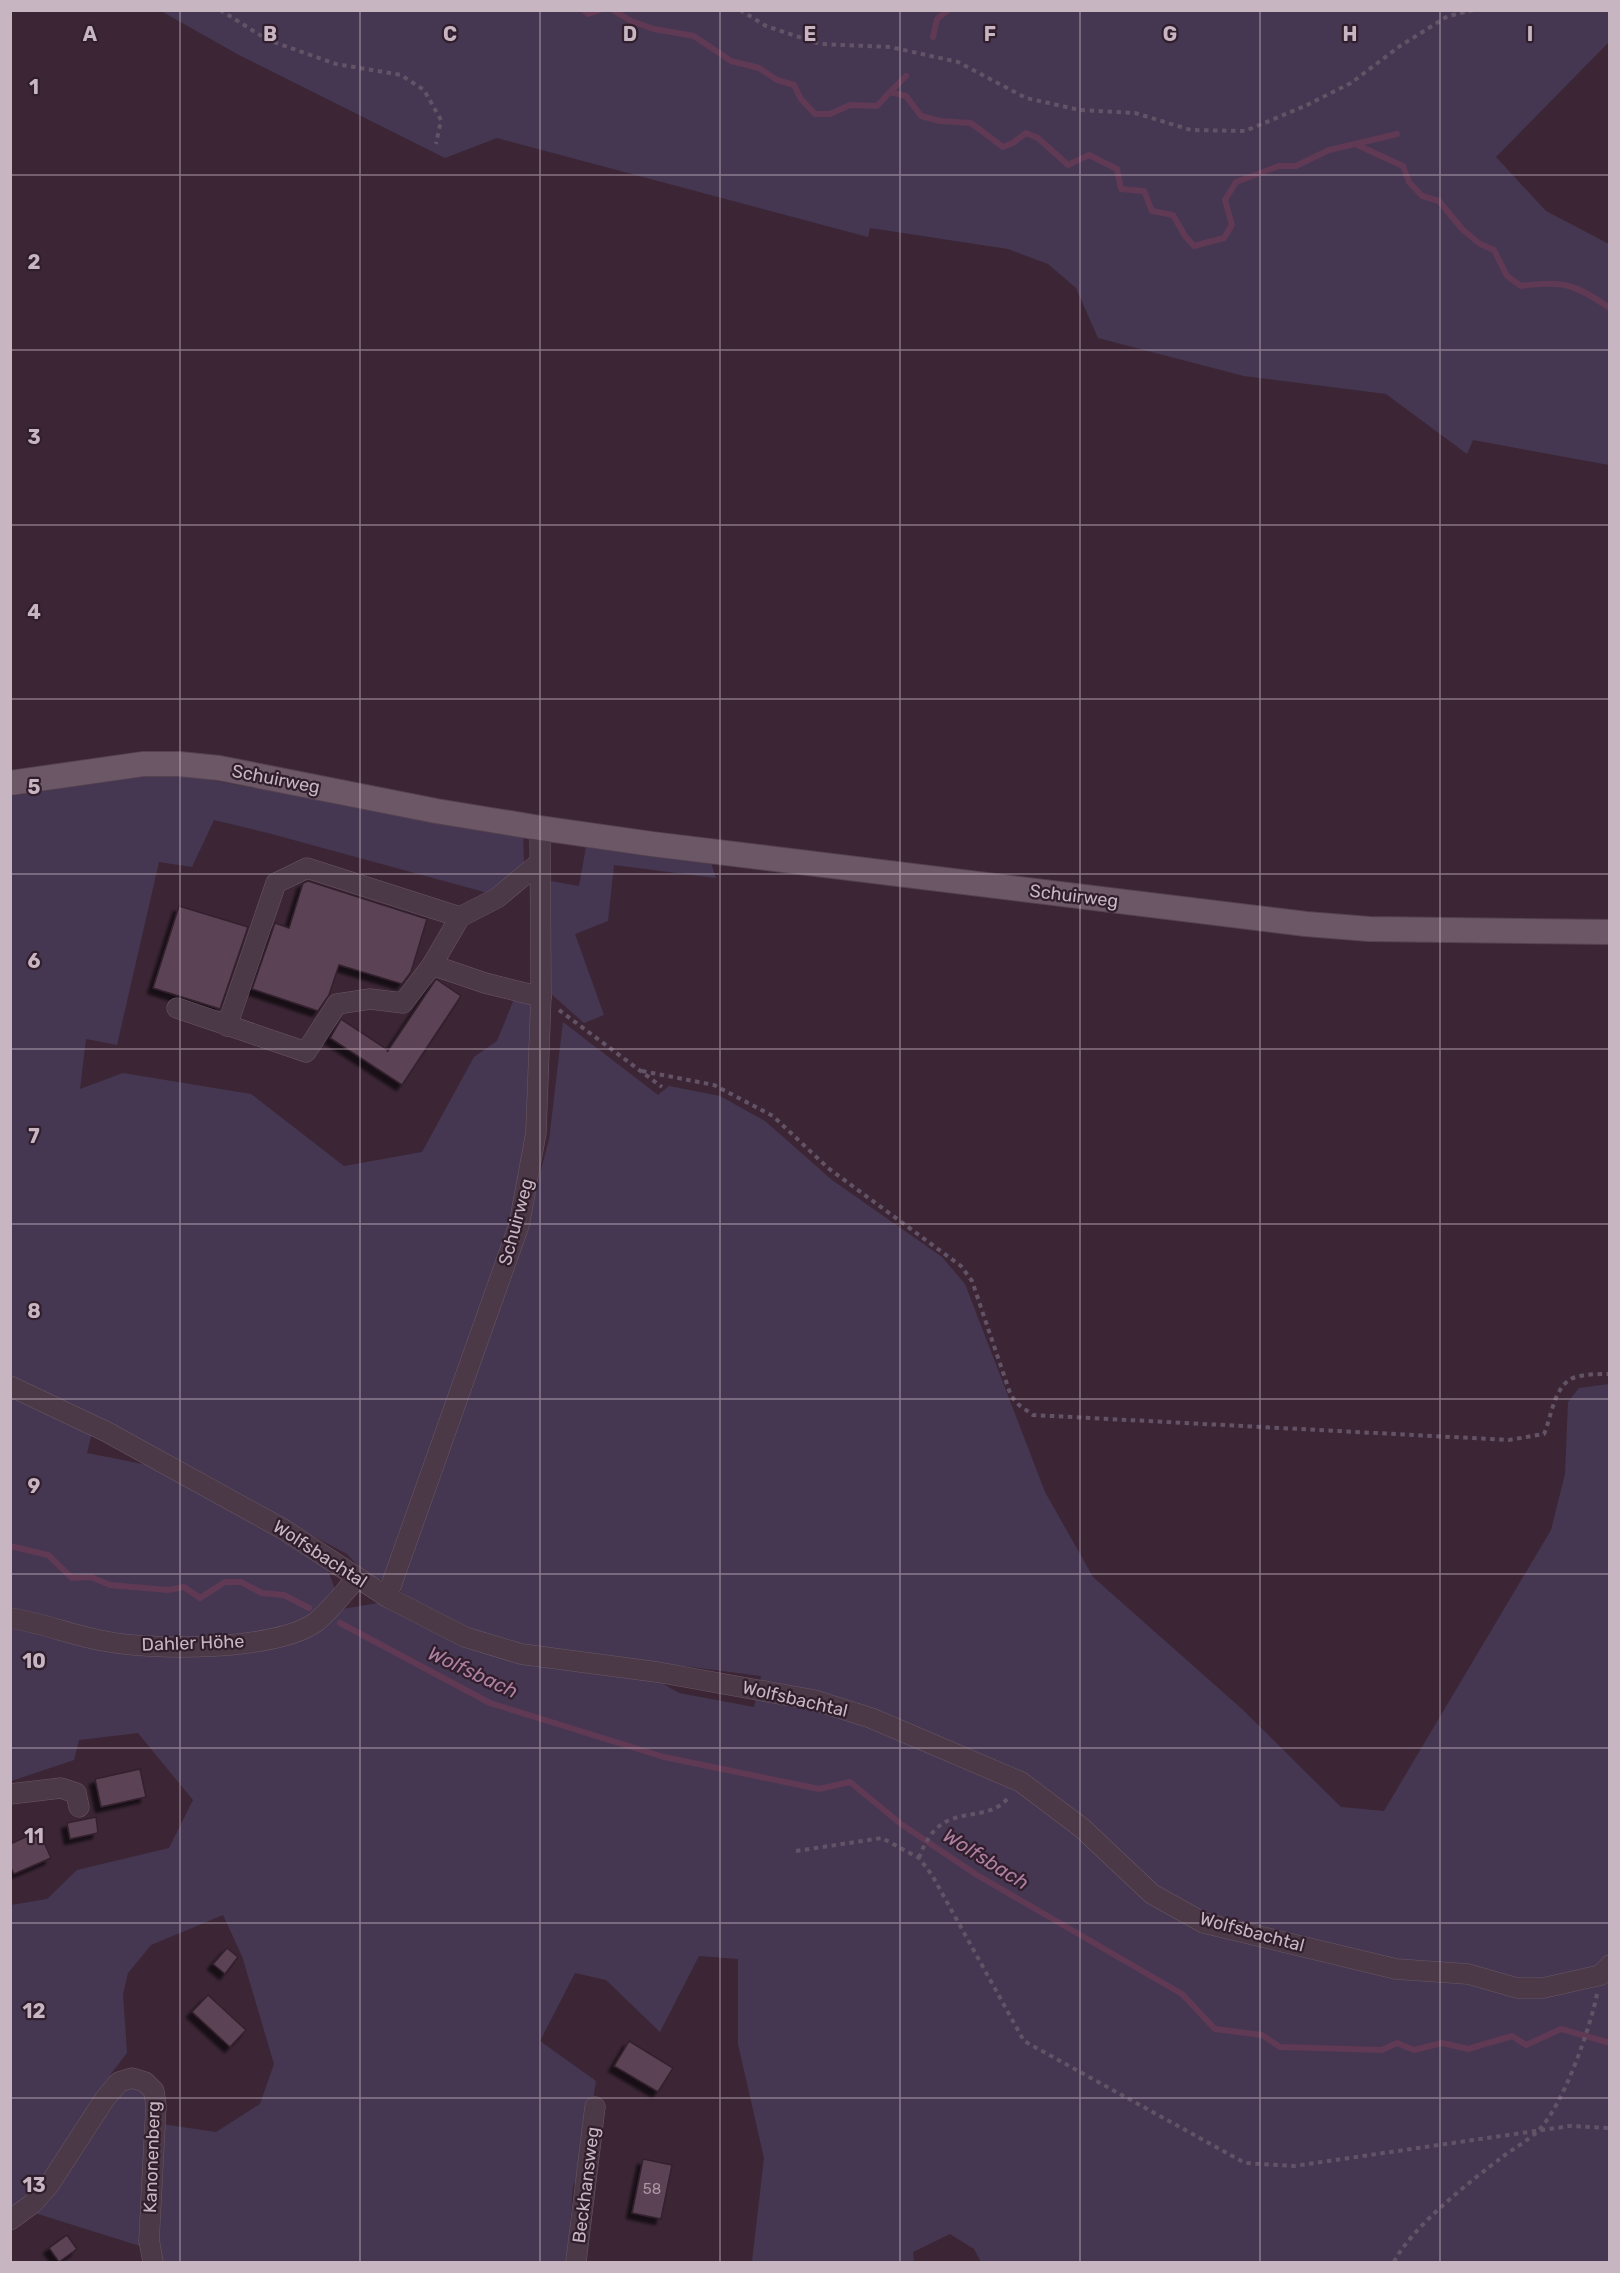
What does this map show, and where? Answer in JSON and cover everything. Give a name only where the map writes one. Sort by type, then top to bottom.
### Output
[{"type":"main road","name":"Schuirweg","points":[[10,783],[143,764],[179,764],[219,768],[540,828],[676,847],[1306,924],[1369,929],[1610,932]]},
{"type":"street","name":"Schuirweg","points":[[387,1597],[519,1225],[536,1133],[542,997],[540,828]]},
{"type":"street","points":[[177,1008],[306,1052],[337,1004],[370,999],[403,1003],[432,965],[460,917],[497,898],[539,864]]},
{"type":"street","points":[[227,1026],[276,883],[307,868],[460,917]]},
{"type":"street","points":[[432,965],[485,983],[542,997]]},
{"type":"street","name":"Wolfsbachtal","points":[[10,1386],[107,1432],[283,1528],[387,1597],[465,1637],[521,1654],[657,1672],[814,1700],[871,1718],[1021,1782],[1082,1828],[1152,1894],[1204,1923],[1396,1970],[1468,1974],[1517,1988],[1543,1988],[1601,1975],[1610,1965]]},
{"type":"street","name":"Dahler Höhe","points":[[10,1618],[128,1645],[163,1648],[252,1641],[297,1632],[316,1621],[357,1578]]},
{"type":"street","points":[[10,1794],[61,1788],[76,1793],[79,1807]]},
{"type":"street","name":"Kanonenberg","points":[[10,2220],[32,2204],[50,2185],[104,2100],[119,2082],[132,2078],[145,2082],[154,2091],[156,2106],[149,2240],[153,2262]]},
{"type":"street","name":"Beckhansweg","points":[[576,2262],[595,2107]]},
{"type":"path","points":[[220,10],[268,40],[336,64],[401,75],[424,90],[441,120],[436,144]]},
{"type":"path","points":[[740,10],[766,26],[820,44],[890,47],[958,62],[1026,98],[1080,110],[1136,113],[1191,130],[1245,131],[1305,106],[1351,83],[1400,46],[1448,16],[1474,10]]},
{"type":"path","points":[[542,997],[662,1087]]},
{"type":"path","points":[[642,1071],[714,1086],[773,1116],[828,1168],[961,1266],[972,1281],[1011,1396],[1018,1405],[1033,1415],[1509,1440],[1544,1434],[1560,1390],[1570,1379],[1577,1376],[1610,1374]]},
{"type":"path","points":[[919,1858],[922,1849],[936,1828],[952,1817],[989,1811],[1005,1802],[1021,1782]]},
{"type":"path","points":[[796,1851],[882,1838],[919,1858],[932,1875],[1024,2041],[1245,2163],[1294,2166],[1570,2126],[1610,2128]]},
{"type":"path","points":[[1394,2262],[1408,2239],[1477,2176],[1538,2130],[1556,2106],[1593,2014]]},
{"type":"shaded area","points":[[161,11],[1609,11],[1609,42],[1496,157],[1546,211],[1609,244],[1609,465],[1473,440],[1467,454],[1386,394],[1244,376],[1098,338],[1076,288],[1048,264],[1008,249],[870,228],[868,237],[497,138],[445,158],[239,55]]},
{"type":"shaded area","points":[[148,775],[199,778],[523,836],[524,863],[488,893],[214,820],[192,867],[159,862],[117,1045],[86,1039],[80,1089],[123,1073],[251,1094],[344,1166],[422,1152],[474,1057],[497,1041],[516,994],[529,1002],[535,1016],[531,1138],[513,1224],[421,1482],[383,1579],[372,1581],[347,1554],[81,1413],[11,1379],[10,796]]},
{"type":"shaded area","points":[[586,847],[711,863],[716,878],[614,865],[608,921],[575,934],[604,1015],[584,1023],[549,992],[550,881],[579,886]]},
{"type":"shaded area","points":[[563,1022],[658,1095],[669,1086],[720,1096],[765,1121],[832,1180],[942,1257],[965,1284],[1045,1492],[1093,1577],[1243,1710],[1341,1807],[1384,1811],[1551,1530],[1565,1474],[1568,1402],[1579,1388],[1609,1384],[1609,2262],[981,2262],[974,2249],[950,2234],[913,2252],[914,2262],[752,2262],[764,2158],[738,2044],[738,1959],[699,1956],[660,2032],[606,1980],[575,1973],[540,2041],[596,2081],[583,2165],[573,2186],[567,2262],[161,2262],[143,2247],[38,2214],[28,2201],[11,2215],[11,1905],[47,1899],[77,1870],[169,1848],[193,1800],[138,1733],[79,1740],[74,1760],[11,1781],[10,1393],[92,1433],[87,1453],[158,1467],[287,1537],[328,1570],[342,1609],[384,1602],[455,1642],[653,1678],[679,1693],[754,1707],[761,1676],[506,1643],[451,1622],[401,1592],[398,1579],[525,1228],[549,1140]],"holes":[[[223,1915],[242,1956],[274,2064],[260,2104],[216,2132],[148,2122],[150,2094],[110,2075],[127,2053],[123,1994],[128,1973],[151,1945]]]},
{"type":"building","points":[[308,881],[427,919],[411,972],[402,984],[339,965],[329,995],[318,1011],[252,989],[275,923],[289,928],[303,883]]},
{"type":"building","points":[[179,906],[248,927],[220,1009],[153,988]]},
{"type":"building","points":[[436,979],[461,996],[402,1085],[330,1038],[341,1019],[388,1050],[387,1052]]},
{"type":"building","points":[[140,1769],[146,1797],[101,1807],[95,1779]]},
{"type":"building","points":[[96,1817],[98,1833],[70,1839],[67,1823]]},
{"type":"building","points":[[39,1831],[51,1858],[14,1874],[10,1866],[10,1844]]},
{"type":"building","points":[[227,1948],[238,1957],[225,1974],[213,1964]]},
{"type":"building","points":[[208,1995],[246,2030],[230,2047],[192,2012]]},
{"type":"building","points":[[629,2041],[673,2068],[658,2092],[614,2066]]},
{"type":"building","points":[[643,2159],[672,2165],[661,2219],[632,2213]]},
{"type":"building","points":[[67,2235],[77,2249],[59,2262],[49,2248]]},
{"type":"waterway","points":[[583,10],[588,14],[600,10]]},
{"type":"waterway","points":[[613,10],[631,21],[654,29],[694,36],[731,61],[759,68],[777,80],[794,85],[801,99],[815,114],[830,114],[850,105],[877,106],[890,92],[906,96],[921,116],[940,121],[971,123],[1003,147],[1026,133],[1038,138],[1068,165],[1089,155],[1117,169],[1121,189],[1144,191],[1152,211],[1173,215],[1185,236],[1194,246],[1224,238],[1232,225],[1225,200],[1236,182],[1279,166],[1296,166],[1329,150],[1355,144],[1403,166],[1409,182],[1422,196],[1439,201],[1463,230],[1480,244],[1494,250],[1507,276],[1521,286],[1548,284],[1568,286],[1610,308]]},
{"type":"waterway","points":[[933,37],[937,19],[948,10]]},
{"type":"waterway","points":[[890,92],[906,76]]},
{"type":"waterway","points":[[1355,144],[1397,134]]},
{"type":"waterway","name":"Wolfsbach","points":[[10,1546],[48,1555],[72,1578],[91,1577],[110,1585],[168,1590],[184,1587],[200,1598],[225,1582],[241,1582],[262,1593],[284,1595],[309,1608]]},
{"type":"waterway","name":"Wolfsbach","points":[[340,1623],[490,1703],[664,1757],[819,1789],[850,1782],[901,1824],[977,1875],[1182,1994],[1215,2029],[1262,2035],[1280,2047],[1382,2050],[1397,2043],[1414,2050],[1442,2043],[1468,2049],[1512,2036],[1526,2045],[1561,2029],[1610,2043]]}]
